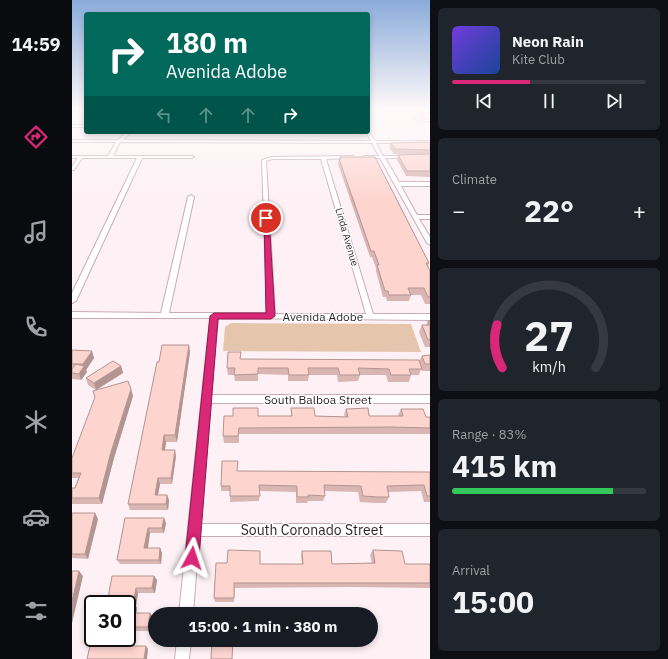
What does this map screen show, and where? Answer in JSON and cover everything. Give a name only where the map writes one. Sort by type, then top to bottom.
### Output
[{"type":"street","points":[[72,141],[430,142]]},
{"type":"street","points":[[110,157],[119,141]]},
{"type":"street","points":[[375,142],[430,243]]},
{"type":"street","points":[[72,157],[192,157]]},
{"type":"street","points":[[72,169],[81,157]]},
{"type":"street","points":[[72,302],[140,157]]},
{"type":"street","points":[[271,316],[263,162],[266,159],[414,157]]},
{"type":"street","name":"Linda Avenue","points":[[324,158],[370,316]]},
{"type":"street","points":[[398,184],[430,184]]},
{"type":"street","points":[[164,316],[191,197]]},
{"type":"street","points":[[416,217],[430,217]]},
{"type":"street","name":"Avenida Adobe","points":[[72,315],[430,317]]},
{"type":"street","points":[[187,607],[214,316]]},
{"type":"street","name":"South Balboa Street","points":[[206,400],[430,399]]},
{"type":"street","name":"South Coronado Street","points":[[194,530],[430,530]]},
{"type":"street","points":[[182,659],[183,647]]},
{"type":"shaded area","points":[[231,323],[411,324],[421,352],[223,351],[225,327]]},
{"type":"building","points":[[430,142],[430,150],[395,149],[391,143]]},
{"type":"building","points":[[430,154],[430,171],[407,171],[398,155]]},
{"type":"building","points":[[340,157],[375,157],[429,263],[426,263],[430,271],[430,297],[428,297],[424,288],[408,288],[411,295],[389,295],[388,291],[385,291],[377,265],[379,265],[374,251],[371,251],[339,159],[341,159]]},
{"type":"building","points":[[428,321],[430,321],[430,340],[428,340],[422,325],[429,325]]},
{"type":"building","points":[[162,345],[189,345],[175,435],[164,435],[162,450],[175,450],[171,478],[158,478],[155,495],[167,495],[166,504],[128,504],[157,362],[159,362]]},
{"type":"building","points":[[72,350],[92,351],[83,364],[72,364]]},
{"type":"building","points":[[228,352],[241,352],[240,359],[419,360],[422,369],[409,369],[411,375],[391,375],[389,369],[358,368],[360,375],[340,375],[338,368],[308,368],[309,375],[289,375],[288,368],[258,368],[258,374],[234,375],[235,368],[227,368]]},
{"type":"building","points":[[430,355],[430,364],[425,364],[422,356]]},
{"type":"building","points":[[113,361],[121,366],[94,383],[86,378]]},
{"type":"building","points":[[76,364],[84,366],[79,374],[72,373],[72,369]]},
{"type":"building","points":[[128,381],[131,389],[111,452],[99,498],[72,498],[72,488],[75,488],[81,473],[72,473],[72,458],[95,397],[93,391]]},
{"type":"building","points":[[233,408],[258,408],[258,416],[292,416],[291,408],[314,408],[315,416],[348,417],[346,409],[368,408],[369,416],[403,416],[401,409],[423,409],[426,417],[430,417],[430,428],[239,428],[238,436],[223,436],[224,416],[233,416]]},
{"type":"building","points":[[222,461],[238,461],[237,471],[430,472],[430,496],[427,496],[424,485],[387,486],[389,497],[378,497],[363,496],[361,486],[324,485],[325,496],[308,495],[309,497],[297,497],[297,486],[259,485],[260,496],[230,496],[230,486],[221,486]]},
{"type":"building","points":[[72,513],[95,513],[85,554],[72,554]]},
{"type":"building","points":[[125,518],[164,518],[162,528],[148,528],[144,548],[160,548],[159,560],[117,560]]},
{"type":"building","points":[[228,550],[260,551],[260,564],[303,564],[302,551],[331,551],[332,564],[375,563],[373,550],[402,551],[405,564],[430,564],[430,583],[234,583],[234,598],[214,598],[216,563],[227,563]]},
{"type":"building","points":[[72,571],[79,571],[72,601]]},
{"type":"building","points":[[112,576],[154,576],[152,588],[136,588],[135,595],[109,595]]},
{"type":"building","points":[[136,613],[148,613],[148,627],[136,627]]},
{"type":"building","points":[[146,646],[144,659],[87,659],[90,647]]},
{"type":"building","points":[[212,647],[233,647],[232,659],[211,659]]},
{"type":"route","points":[[192,558],[214,316],[271,316],[266,218]]}]
